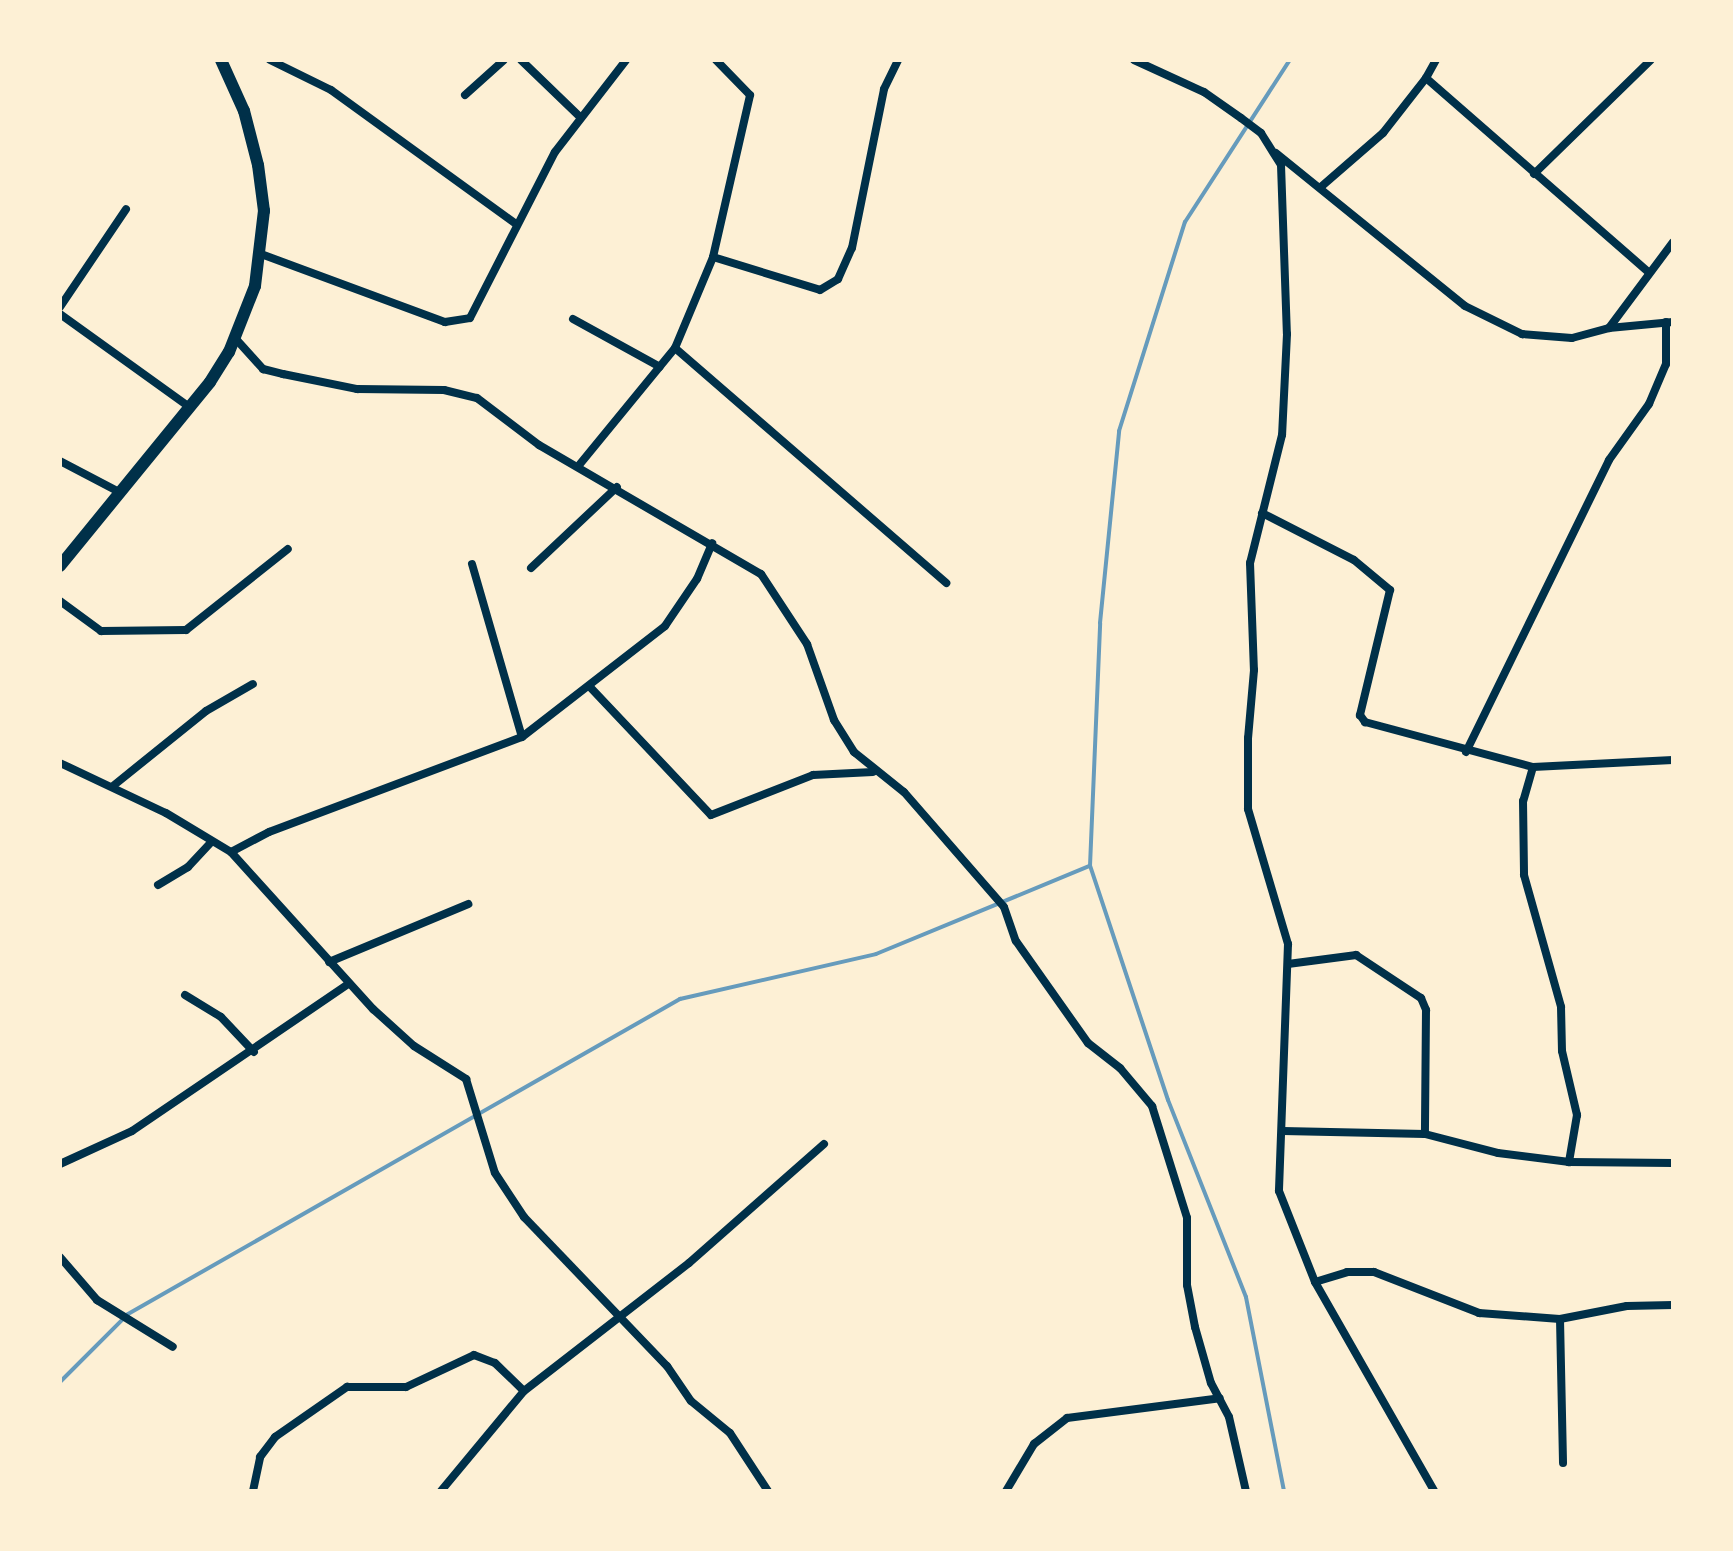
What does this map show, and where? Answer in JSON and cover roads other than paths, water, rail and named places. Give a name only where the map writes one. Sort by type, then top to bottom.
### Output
[{"type":"main road","points":[[60,566],[191,408],[244,319],[261,254],[264,211],[258,165],[244,111],[221,60]]},
{"type":"street","points":[[270,60],[285,63],[331,90],[516,224]]},
{"type":"street","points":[[465,95],[504,60]]},
{"type":"street","points":[[521,60],[581,118]]},
{"type":"street","points":[[261,254],[455,323],[470,318],[555,152],[626,60]]},
{"type":"street","points":[[580,464],[675,348],[713,257],[750,95],[716,60]]},
{"type":"street","points":[[713,257],[820,290],[838,279],[856,236],[884,89],[898,60]]},
{"type":"street","points":[[1134,60],[1204,92],[1241,118],[1256,129],[1276,153],[1322,186],[1465,306],[1488,319],[1547,339],[1609,328],[1670,322],[1666,364],[1649,404],[1609,460],[1466,752]]},
{"type":"street","points":[[1322,186],[1383,133],[1426,78],[1436,60]]},
{"type":"street","points":[[1534,174],[1651,60]]},
{"type":"street","points":[[1426,78],[1648,272]]},
{"type":"street","points":[[1276,153],[1283,182],[1287,334],[1282,435],[1248,585],[1254,644],[1248,809],[1279,905],[1288,964],[1279,1191],[1315,1282],[1434,1491]]},
{"type":"street","points":[[60,307],[126,209]]},
{"type":"street","points":[[1609,328],[1673,242]]},
{"type":"street","points":[[60,314],[191,408]]},
{"type":"street","points":[[573,319],[660,367]]},
{"type":"street","points":[[235,338],[263,369],[283,374],[357,389],[465,393],[496,410],[539,445],[580,464],[761,574],[807,644],[834,720],[873,772],[904,792],[1004,907],[1016,941],[1088,1043],[1120,1068],[1152,1106],[1187,1218],[1190,1303],[1207,1373],[1220,1398],[1246,1491]]},
{"type":"street","points":[[675,348],[946,583]]},
{"type":"street","points":[[60,461],[121,493]]},
{"type":"street","points":[[531,568],[617,487]]},
{"type":"street","points":[[1262,513],[1354,560],[1390,590],[1360,715],[1365,722],[1466,752],[1533,767],[1673,760]]},
{"type":"street","points":[[231,852],[269,832],[522,737],[665,626],[697,579],[712,543]]},
{"type":"street","points":[[60,601],[101,631],[186,630],[288,549]]},
{"type":"street","points":[[472,564],[522,737]]},
{"type":"street","points":[[113,786],[206,711],[253,684]]},
{"type":"street","points":[[590,687],[711,815],[813,775],[873,772]]},
{"type":"street","points":[[60,763],[113,786],[231,852],[348,984],[414,1046],[466,1079],[482,1141],[507,1194],[540,1238],[585,1277],[615,1316],[667,1366],[691,1401],[730,1433],[768,1491]]},
{"type":"street","points":[[1533,767],[1523,801],[1524,875],[1561,1007],[1562,1051],[1577,1115],[1569,1162]]},
{"type":"street","points":[[158,885],[188,867],[211,842]]},
{"type":"street","points":[[329,962],[468,904]]},
{"type":"street","points":[[1288,964],[1356,955],[1421,998],[1426,1010],[1425,1134]]},
{"type":"street","points":[[60,1164],[132,1131],[254,1052],[348,984]]},
{"type":"street","points":[[185,995],[221,1017],[254,1052]]},
{"type":"street","points":[[1283,1131],[1425,1134],[1498,1153],[1569,1162],[1673,1163]]},
{"type":"street","points":[[441,1491],[524,1391],[615,1316],[689,1263],[824,1144]]},
{"type":"street","points":[[60,1257],[97,1300],[173,1347]]},
{"type":"street","points":[[1315,1282],[1347,1272],[1374,1272],[1479,1313],[1560,1319],[1627,1306],[1673,1305]]},
{"type":"street","points":[[1560,1319],[1563,1463]]},
{"type":"street","points":[[253,1491],[260,1457],[275,1437],[347,1387],[406,1387],[474,1355],[495,1363],[524,1391]]},
{"type":"street","points":[[1006,1491],[1034,1444],[1067,1418],[1220,1398]]},
{"type":"waterway","points":[[1284,1491],[1246,1297],[1168,1100],[1090,866],[1100,623],[1119,431],[1185,222],[1290,60]]},
{"type":"waterway","points":[[60,1382],[128,1314],[680,999],[876,954],[1090,866]]}]
